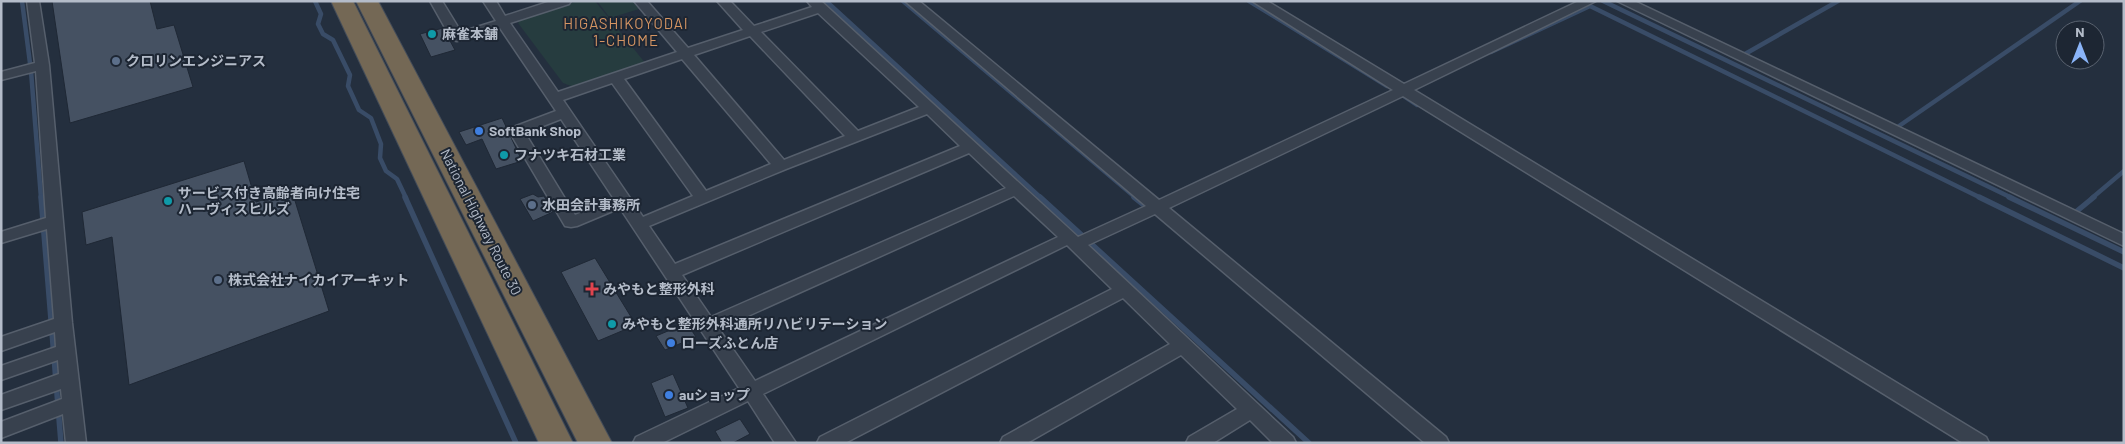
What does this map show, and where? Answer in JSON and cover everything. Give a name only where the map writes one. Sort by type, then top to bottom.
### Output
[{"type":"highway","name":"National Highway Route 30","points":[[342,1],[556,443]]},
{"type":"highway","name":"National Highway Route 30","points":[[367,1],[595,443]]},
{"type":"street","points":[[33,1],[35,67],[54,326],[59,353],[63,406],[76,443]]},
{"type":"street","points":[[436,1],[457,37],[560,2]]},
{"type":"street","points":[[489,1],[786,443]]},
{"type":"street","points":[[640,1],[781,166]]},
{"type":"street","points":[[723,1],[855,137]]},
{"type":"street","points":[[911,1],[1153,209],[1439,443]]},
{"type":"street","points":[[1258,1],[1399,92],[1978,443]]},
{"type":"street","points":[[643,443],[750,391],[1079,240],[1153,209],[1590,1]]},
{"type":"street","points":[[1623,1],[2124,241]]},
{"type":"street","points":[[555,98],[752,31],[816,5],[1016,189],[1079,240],[1124,290],[1286,443]]},
{"type":"street","points":[[1,76],[35,67]]},
{"type":"street","points":[[615,77],[703,198]]},
{"type":"street","points":[[640,224],[781,166],[928,109]]},
{"type":"street","points":[[565,113],[516,131],[571,222],[624,202]]},
{"type":"street","points":[[672,272],[970,147]]},
{"type":"street","points":[[708,326],[1016,189]]},
{"type":"street","points":[[1,238],[46,223]]},
{"type":"street","points":[[827,443],[1124,290]]},
{"type":"street","points":[[1,344],[54,326]]},
{"type":"street","points":[[1010,443],[1183,346]]},
{"type":"street","points":[[1,373],[59,353]]},
{"type":"street","points":[[1,403],[60,381]]},
{"type":"street","points":[[1,430],[63,406]]},
{"type":"street","points":[[1196,443],[1251,410]]},
{"type":"green space","points":[[578,1],[595,1],[646,64],[574,87],[563,83],[518,23],[523,17]]},
{"type":"green space","points":[[597,1],[633,1],[639,9],[610,18]]},
{"type":"building","name":"クロリンエンジニアス","points":[[52,1],[150,1],[157,29],[174,25],[193,87],[70,123]]},
{"type":"building","points":[[443,28],[455,50],[431,57],[420,34]]},
{"type":"building","points":[[502,118],[522,161],[496,169],[482,139],[466,145],[459,132]]},
{"type":"building","name":"株式会社ナイカイアーキット","points":[[244,161],[256,202],[292,191],[329,311],[129,385],[112,237],[86,245],[82,212]]},
{"type":"building","name":"水田会計事務所","points":[[533,194],[538,197],[544,196],[553,212],[533,221],[520,199]]},
{"type":"building","name":"みやもと整形外科","points":[[595,258],[636,325],[598,341],[561,272]]},
{"type":"building","name":"ローズふとん店","points":[[687,323],[696,337],[665,350],[656,336]]},
{"type":"building","name":"auショップ","points":[[673,374],[688,408],[665,417],[651,383]]},
{"type":"building","points":[[740,419],[750,434],[733,443],[722,443],[715,431]]},
{"type":"waterway","points":[[22,1],[31,71],[41,198]]},
{"type":"waterway","points":[[315,1],[321,14],[318,24],[323,34],[333,40],[350,75],[348,86],[359,110],[371,118],[381,144],[380,158],[386,171],[397,179],[406,198]]},
{"type":"waterway","points":[[826,1],[1041,198]]},
{"type":"waterway","points":[[903,1],[1136,198]]},
{"type":"waterway","points":[[1249,1],[1387,86]]},
{"type":"waterway","points":[[1603,1],[2012,198]]},
{"type":"waterway","points":[[1745,54],[1838,1]]},
{"type":"waterway","points":[[1899,126],[2080,1]]},
{"type":"waterway","points":[[1491,52],[1590,6],[1981,198]]},
{"type":"waterway","points":[[1399,93],[1417,105]]},
{"type":"waterway","points":[[2092,198],[2124,171]]},
{"type":"waterway","points":[[41,197],[61,443]]},
{"type":"waterway","points":[[405,197],[516,443]]},
{"type":"waterway","points":[[1040,197],[1309,443]]},
{"type":"waterway","points":[[1134,197],[1149,209]]},
{"type":"waterway","points":[[1979,197],[2124,268]]},
{"type":"waterway","points":[[2009,197],[2124,252]]},
{"type":"waterway","points":[[2077,211],[2094,197]]},
{"type":"place","name":"麻雀本舗","points":[[432,34]]},
{"type":"place","name":"クロリンエンジニアス","points":[[116,61]]},
{"type":"place","name":"SoftBank Shop","points":[[479,131]]},
{"type":"place","name":"フナツキ石材工業","points":[[504,155]]},
{"type":"place","name":"サービス付き高齢者向け住宅 ハーヴィスヒルズ","points":[[168,201]]},
{"type":"place","name":"水田会計事務所","points":[[532,205]]},
{"type":"place","name":"株式会社ナイカイアーキット","points":[[218,280]]},
{"type":"place","name":"みやもと整形外科","points":[[592,289]]},
{"type":"place","name":"みやもと整形外科通所リハビリテーション","points":[[612,324]]},
{"type":"place","name":"ローズふとん店","points":[[671,343]]},
{"type":"place","name":"auショップ","points":[[669,395]]},
{"type":"district","name":"HIGASHIKOYODAI 1-CHOME","points":[[626,32]]}]
